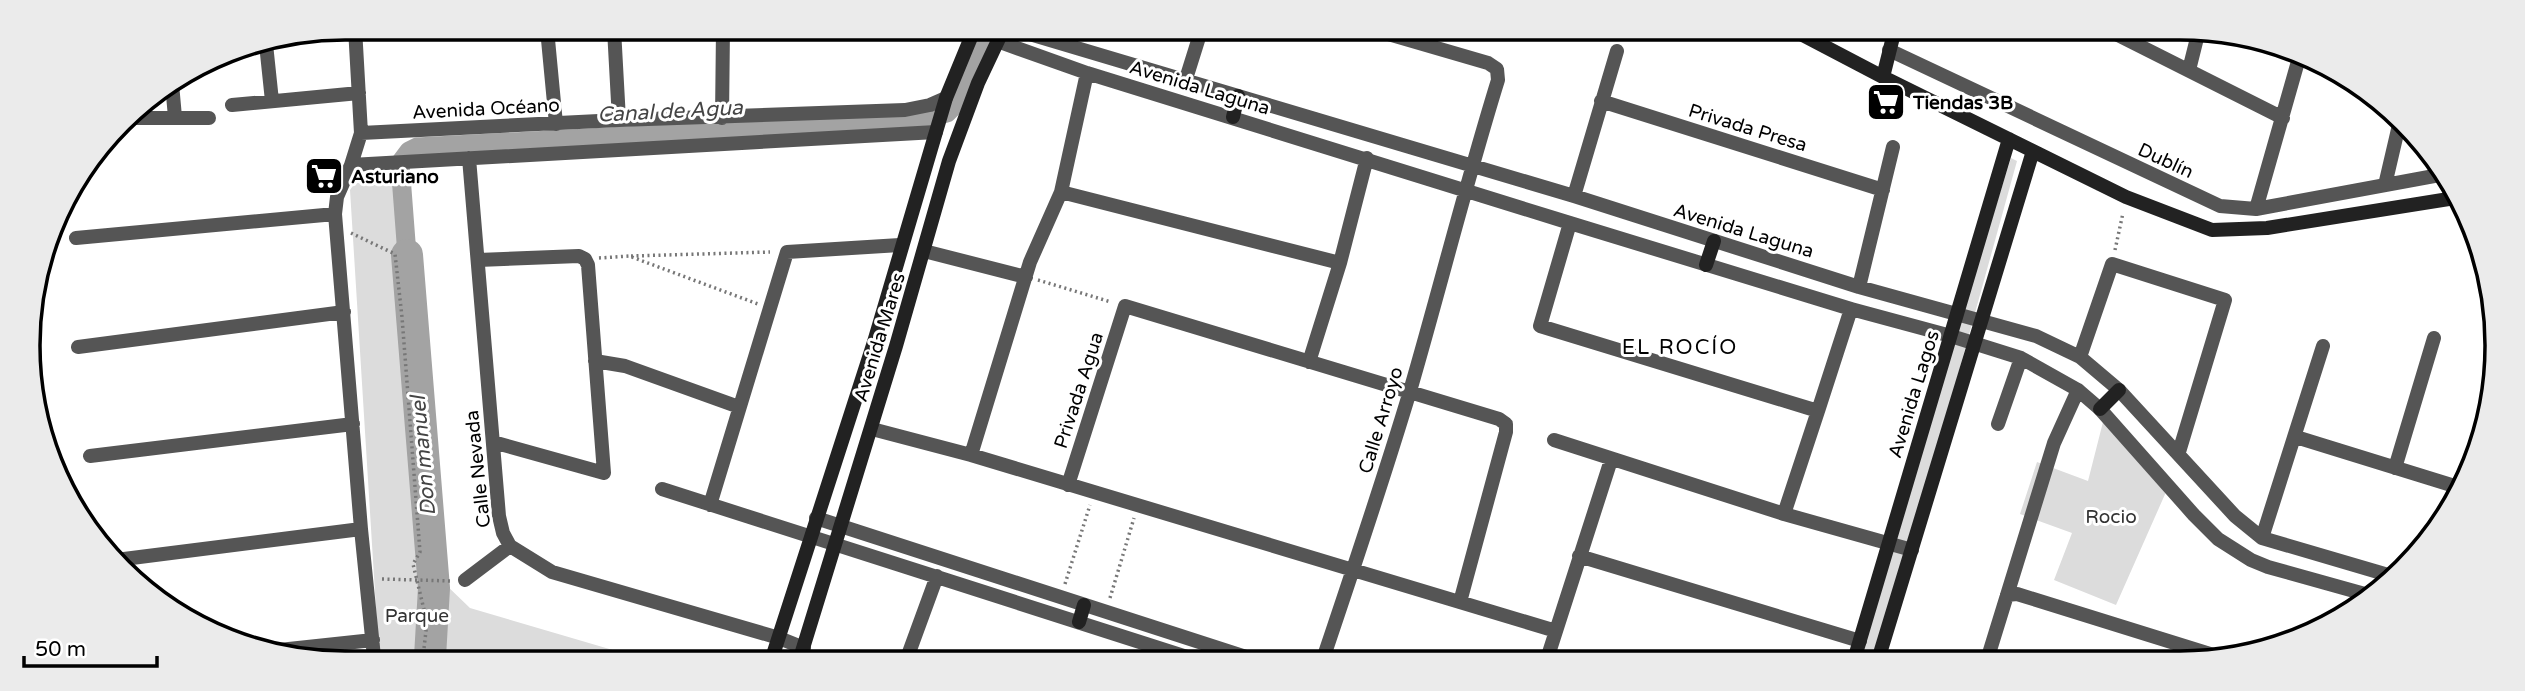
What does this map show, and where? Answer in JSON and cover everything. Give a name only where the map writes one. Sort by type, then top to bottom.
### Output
[{"type":"street","points":[[356,40],[361,134],[337,197],[336,220],[374,651]]},
{"type":"street","points":[[548,40],[556,124]]},
{"type":"street","points":[[615,40],[619,120]]},
{"type":"street","points":[[722,118],[723,40]]},
{"type":"street","name":"Avenida Mares","points":[[774,651],[873,342],[946,98],[970,40]]},
{"type":"street","name":"Avenida Mares","points":[[803,651],[872,429],[957,137],[998,40]]},
{"type":"street","name":"Avenida Laguna","points":[[1011,40],[1087,74],[1367,158],[1706,265],[2021,358],[2078,390],[2100,409],[2218,539],[2251,560],[2268,567],[2359,592]]},
{"type":"street","name":"Avenida Laguna","points":[[1048,40],[1472,165],[1859,286],[2036,336],[2080,357],[2119,390],[2179,452],[2235,516],[2262,538],[2383,573]]},
{"type":"street","points":[[1185,82],[1198,40]]},
{"type":"street","name":"Calle Arroyo","points":[[1326,651],[1410,391],[1498,80],[1497,69],[1488,64],[1408,40]]},
{"type":"street","points":[[1813,40],[2126,197],[2212,230],[2267,228],[2447,199]]},
{"type":"street","points":[[1883,77],[1892,40]]},
{"type":"street","points":[[2128,40],[2283,118]]},
{"type":"street","points":[[2189,70],[2196,41]]},
{"type":"street","name":"Dublín","points":[[1889,50],[2220,206],[2256,209],[2433,176]]},
{"type":"street","points":[[267,51],[272,101]]},
{"type":"street","points":[[1574,196],[1617,51]]},
{"type":"street","points":[[2256,209],[2297,64]]},
{"type":"street","points":[[971,456],[1026,277],[1061,192],[1087,74]]},
{"type":"street","points":[[232,105],[359,93]]},
{"type":"street","points":[[174,94],[175,117]]},
{"type":"street","points":[[1233,117],[1238,96]]},
{"type":"street","name":"Avenida Océano","points":[[361,134],[619,120],[905,110],[937,103],[946,98]]},
{"type":"street","name":"Privada Presa","points":[[1601,101],[1883,190]]},
{"type":"street","points":[[142,118],[209,118]]},
{"type":"street","points":[[351,165],[936,132]]},
{"type":"street","points":[[2385,185],[2397,132]]},
{"type":"street","name":"Avenida Lagos","points":[[1857,651],[2009,139]]},
{"type":"street","points":[[1859,286],[1893,147]]},
{"type":"street","points":[[1881,651],[2033,151]]},
{"type":"street","name":"Calle Nevada","points":[[469,158],[499,516],[510,546],[552,572],[779,638],[799,651]]},
{"type":"street","points":[[1309,362],[1340,263],[1367,158]]},
{"type":"street","points":[[1061,192],[1340,263]]},
{"type":"street","points":[[76,239],[336,220]]},
{"type":"street","points":[[1570,223],[1540,326],[1818,411]]},
{"type":"street","points":[[1706,265],[1714,241]]},
{"type":"street","points":[[710,505],[786,252],[900,245]]},
{"type":"street","points":[[924,251],[1026,277]]},
{"type":"street","points":[[478,260],[579,256],[585,259],[588,265],[604,473],[493,442]]},
{"type":"street","points":[[2080,357],[2112,264],[2225,300],[2179,452]]},
{"type":"street","points":[[1125,306],[1410,391],[1499,419],[1506,424],[1460,602]]},
{"type":"street","name":"Privada Agua","points":[[1068,485],[1125,306]]},
{"type":"street","points":[[1784,514],[1851,309]]},
{"type":"street","points":[[78,347],[344,312]]},
{"type":"street","points":[[2395,468],[2434,338]]},
{"type":"street","points":[[873,342],[896,346]]},
{"type":"street","points":[[2262,538],[2323,346]]},
{"type":"street","points":[[1998,424],[2021,358]]},
{"type":"street","points":[[595,361],[625,366],[739,407]]},
{"type":"street","points":[[1990,651],[2054,443],[2078,390]]},
{"type":"street","points":[[2100,409],[2119,390]]},
{"type":"street","points":[[90,456],[353,424]]},
{"type":"street","points":[[872,429],[971,456],[1556,631]]},
{"type":"street","points":[[2296,437],[2451,485]]},
{"type":"street","points":[[1554,440],[1784,514],[1912,550]]},
{"type":"street","points":[[1550,651],[1611,460]]},
{"type":"street","points":[[662,489],[1168,651]]},
{"type":"street","points":[[816,518],[1228,651]]},
{"type":"street","points":[[128,559],[361,529]]},
{"type":"street","points":[[465,580],[510,546]]},
{"type":"street","points":[[1579,556],[1860,641]]},
{"type":"street","points":[[909,651],[937,576]]},
{"type":"street","points":[[2007,595],[2017,594],[2197,650]]},
{"type":"street","points":[[1079,622],[1084,604]]},
{"type":"street","points":[[303,648],[373,640]]},
{"type":"path","points":[[2112,264],[2126,197]]},
{"type":"path","points":[[336,220],[395,254],[420,552],[412,564],[427,622],[424,651]]},
{"type":"path","points":[[585,259],[786,252]]},
{"type":"path","points":[[629,256],[769,309]]},
{"type":"path","points":[[1026,277],[1125,306]]},
{"type":"path","points":[[1060,597],[1094,493]]},
{"type":"path","points":[[1106,611],[1138,506]]},
{"type":"path","points":[[366,578],[443,582]]},
{"type":"green space","points":[[2011,158],[2017,161],[1881,651],[1856,651]]},
{"type":"green space","name":"Parque","points":[[405,172],[411,272],[443,582],[470,608],[616,651],[379,651],[350,190],[359,177]]},
{"type":"green space","name":"Rocio","points":[[2103,422],[2166,492],[2116,605],[2054,580],[2072,533],[2020,514],[2037,462],[2088,481]]},
{"type":"waterway","name":"Canal de Agua","points":[[407,255],[400,163],[409,151],[417,147],[923,120],[947,113],[952,108],[983,40]]},
{"type":"waterway","name":"Don manuel","points":[[407,255],[434,588],[430,651]]},
{"type":"place","name":"Tiendas 3B","points":[[1886,102]]},
{"type":"place","name":"Asturiano","points":[[324,176]]},
{"type":"district","name":"EL ROCÍO","points":[[1680,347]]}]
